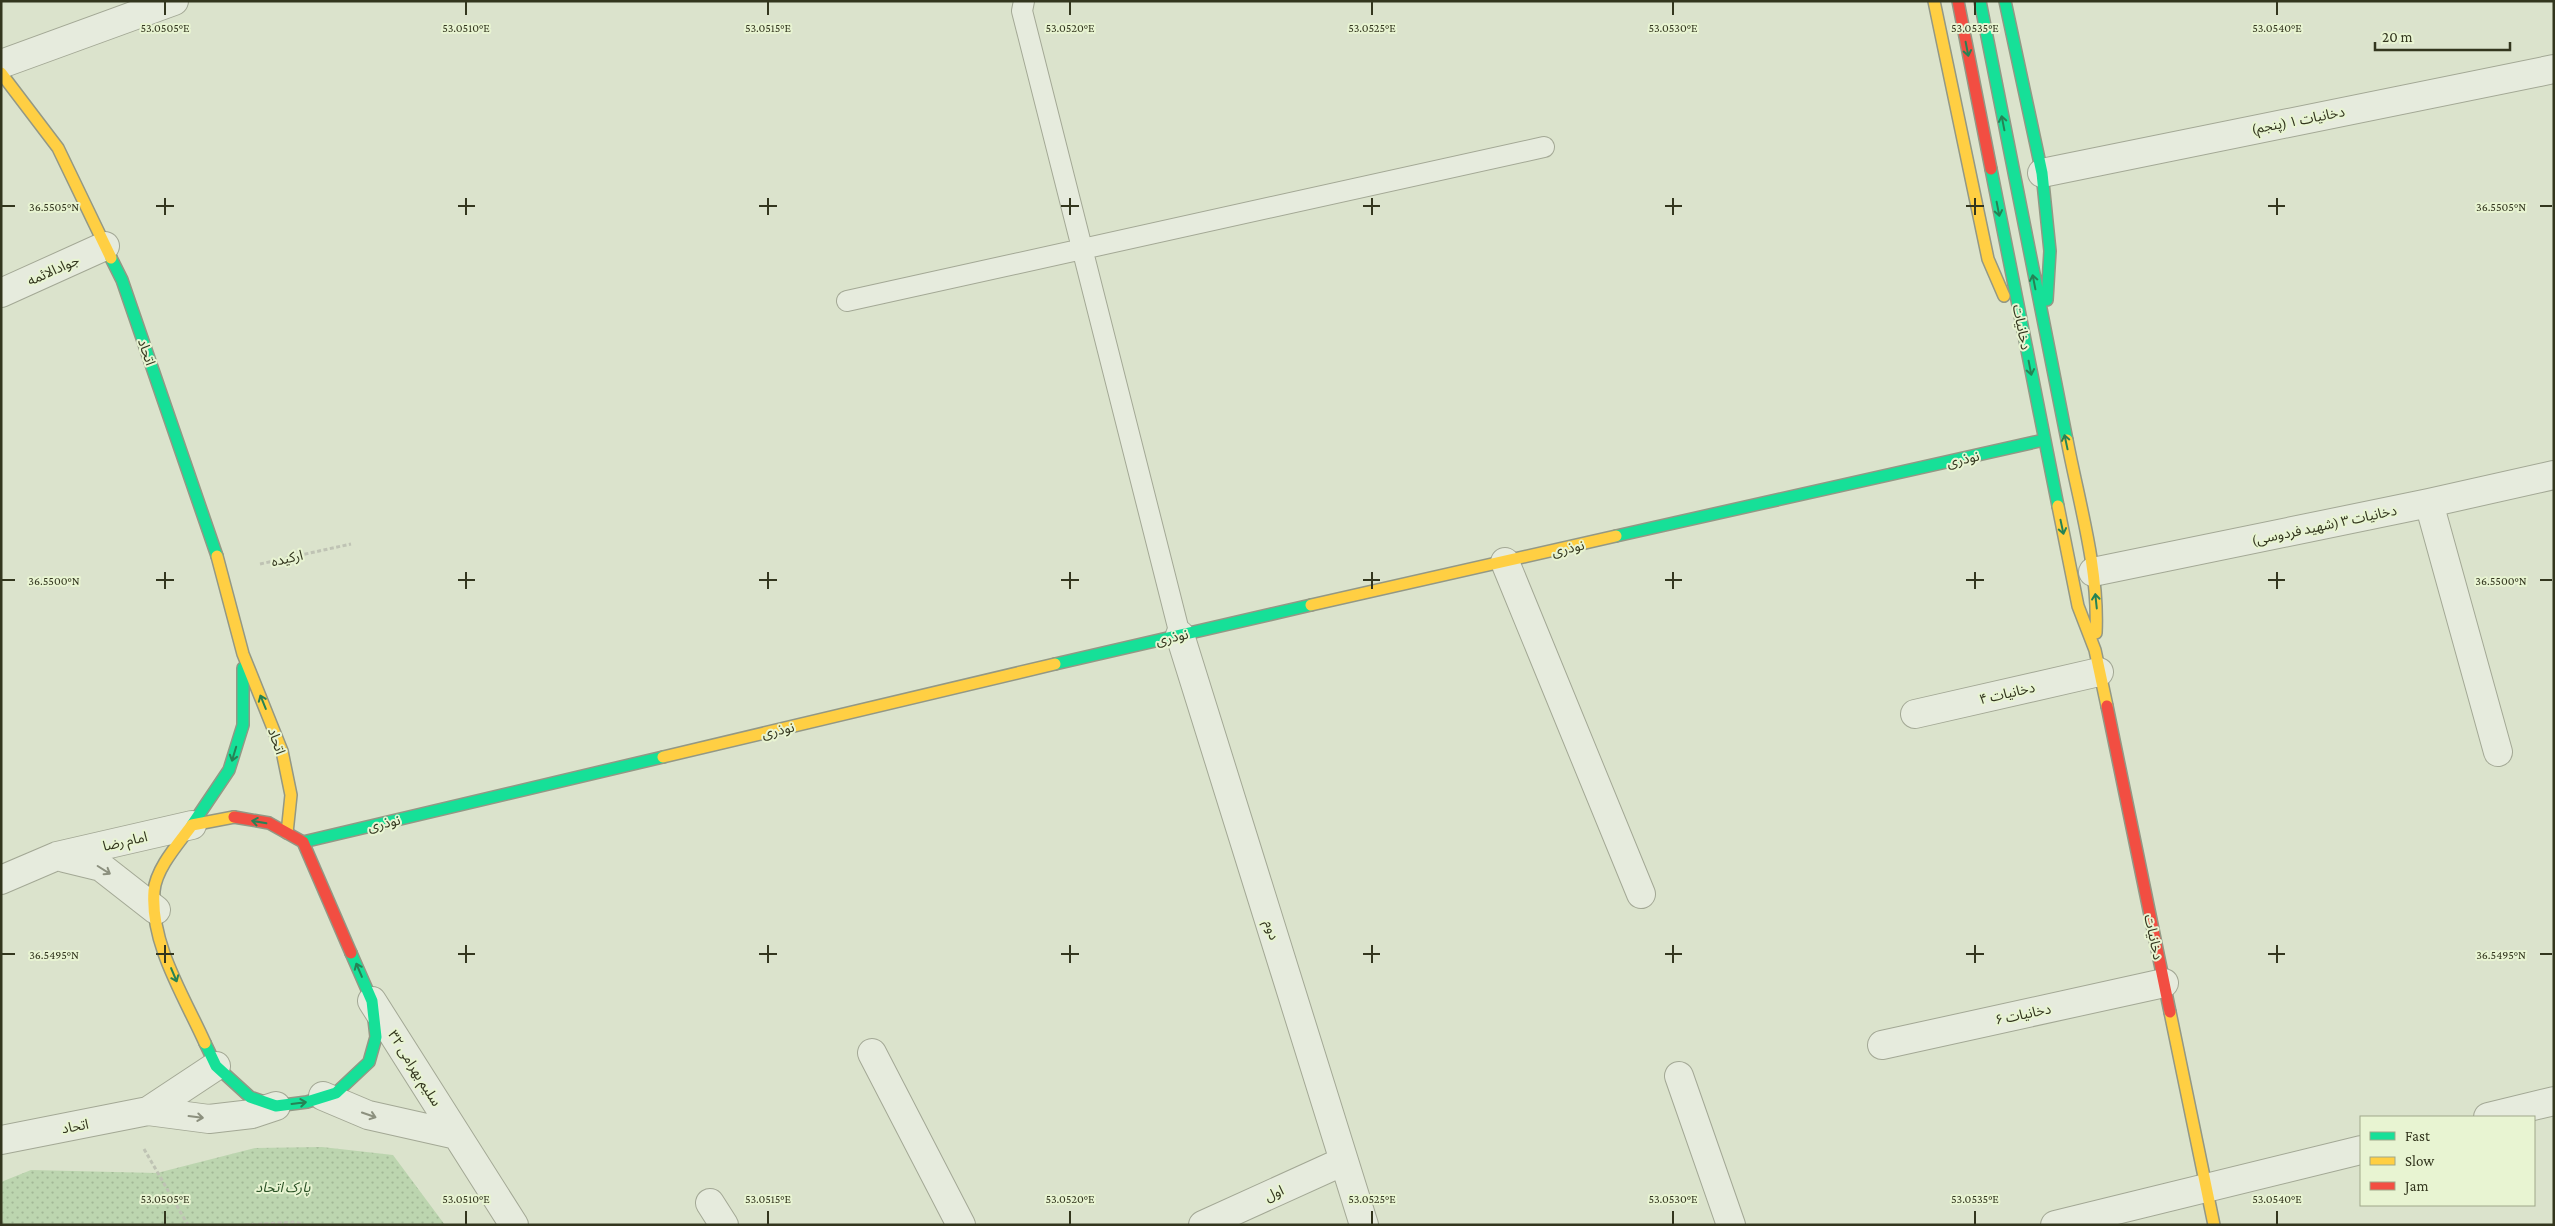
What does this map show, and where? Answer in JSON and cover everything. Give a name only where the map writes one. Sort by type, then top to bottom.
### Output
[{"type":"street","points":[[1934,1],[1988,260],[2024,342]]},
{"type":"street","name":"دخانیات","points":[[1958,1],[2024,342],[2078,606],[2097,661],[2214,1225]]},
{"type":"street","name":"دخانیات","points":[[1980,1],[2044,336],[2093,572],[2098,608],[2097,661]]},
{"type":"street","points":[[2005,1],[2042,173],[2050,251],[2044,336]]},
{"type":"street","points":[[1,64],[174,2]]},
{"type":"street","name":"دخانیات ۱ (پنجم)","points":[[2042,173],[2554,69]]},
{"type":"street","name":"اتحاد","points":[[1,73],[58,148],[122,280],[223,573],[243,654],[282,751],[291,795],[287,833]]},
{"type":"street","name":"جوادالائمه","points":[[1,293],[105,246]]},
{"type":"street","name":"نوذری","points":[[303,842],[1180,635],[2044,440]]},
{"type":"street","name":"دخانیات ۳ (شهید فردوسی)","points":[[2093,572],[2429,503],[2554,475]]},
{"type":"street","points":[[2429,503],[2498,752]]},
{"type":"street","points":[[1505,562],[1641,894]]},
{"type":"street","name":"دوم","points":[[1180,635],[1364,1225]]},
{"type":"street","name":"اتحاد","points":[[136,1114],[216,1066],[158,938],[154,890],[167,858],[229,770],[243,725],[243,654]]},
{"type":"street","name":"دخانیات ۴","points":[[1915,714],[2097,661]]},
{"type":"street","points":[[192,825],[234,817],[269,823],[303,842],[372,1001],[376,1036],[369,1062],[336,1093],[307,1102],[276,1106],[250,1097],[216,1066]]},
{"type":"street","name":"امام رضا","points":[[1,880],[57,856],[192,825]]},
{"type":"street","name":"امام رضا","points":[[57,856],[101,867],[156,910]]},
{"type":"street","name":"دخانیات ۶","points":[[1882,1045],[2164,983]]},
{"type":"street","name":"سلیم بهرامی ۳۲","points":[[372,1001],[514,1225]]},
{"type":"street","points":[[872,1053],[961,1225]]},
{"type":"street","points":[[1679,1076],[1731,1225]]},
{"type":"street","points":[[324,1096],[368,1115],[457,1135]]},
{"type":"street","points":[[2492,1116],[2554,1101]]},
{"type":"street","name":"اتحاد","points":[[1,1140],[136,1114],[209,1119],[252,1114],[276,1106]]},
{"type":"street","points":[[2055,1225],[2360,1150]]},
{"type":"street","name":"اول","points":[[1203,1225],[1344,1161]]},
{"type":"lane","points":[[1024,1],[1022,11],[1180,635]]},
{"type":"lane","points":[[847,301],[1544,146]]},
{"type":"path","name":"ارکیده","points":[[223,573],[351,544]]},
{"type":"path","points":[[136,1114],[188,1225]]},
{"type":"path","points":[[245,1225],[296,1222],[303,1225]]},
{"type":"green space","name":"پارک اتحاد","points":[[322,1147],[393,1155],[445,1225],[1,1225],[1,1182],[31,1170],[157,1173],[255,1148]]},
{"type":"traffic: fast","points":[[1980,1],[2067,440]]},
{"type":"traffic: fast","points":[[2005,1],[2042,173],[2050,251],[2047,300]]},
{"type":"traffic: fast","points":[[1991,169],[2058,506]]},
{"type":"traffic: fast","points":[[111,258],[122,280],[217,556]]},
{"type":"traffic: fast","points":[[1616,536],[2044,440]]},
{"type":"traffic: fast","points":[[1055,664],[1311,605]]},
{"type":"traffic: fast","points":[[192,825],[229,770],[243,725],[243,668]]},
{"type":"traffic: fast","points":[[303,842],[663,757]]},
{"type":"traffic: fast","points":[[205,1043],[216,1066],[250,1097],[276,1106],[307,1102],[336,1093],[369,1062],[376,1037],[372,1001],[351,953]]},
{"type":"traffic: slow","points":[[1934,1],[1988,259],[2004,296]]},
{"type":"traffic: slow","points":[[1,73],[58,148],[111,258]]},
{"type":"traffic: slow","points":[[2067,440],[2091,560],[2096,609],[2096,633]]},
{"type":"traffic: slow","points":[[2058,506],[2078,606],[2095,650],[2107,706]]},
{"type":"traffic: slow","points":[[1311,605],[1616,536]]},
{"type":"traffic: slow","points":[[217,556],[243,654],[282,751],[291,795],[287,833]]},
{"type":"traffic: slow","points":[[663,757],[1055,664]]},
{"type":"traffic: slow","points":[[205,1043],[163,950],[154,911],[154,891],[163,865],[192,825],[234,817]]},
{"type":"traffic: slow","points":[[2170,1012],[2214,1225]]},
{"type":"traffic: jam","points":[[1958,1],[1991,169]]},
{"type":"traffic: jam","points":[[2107,706],[2170,1012]]},
{"type":"traffic: jam","points":[[234,817],[269,823],[303,842],[351,953]]}]
